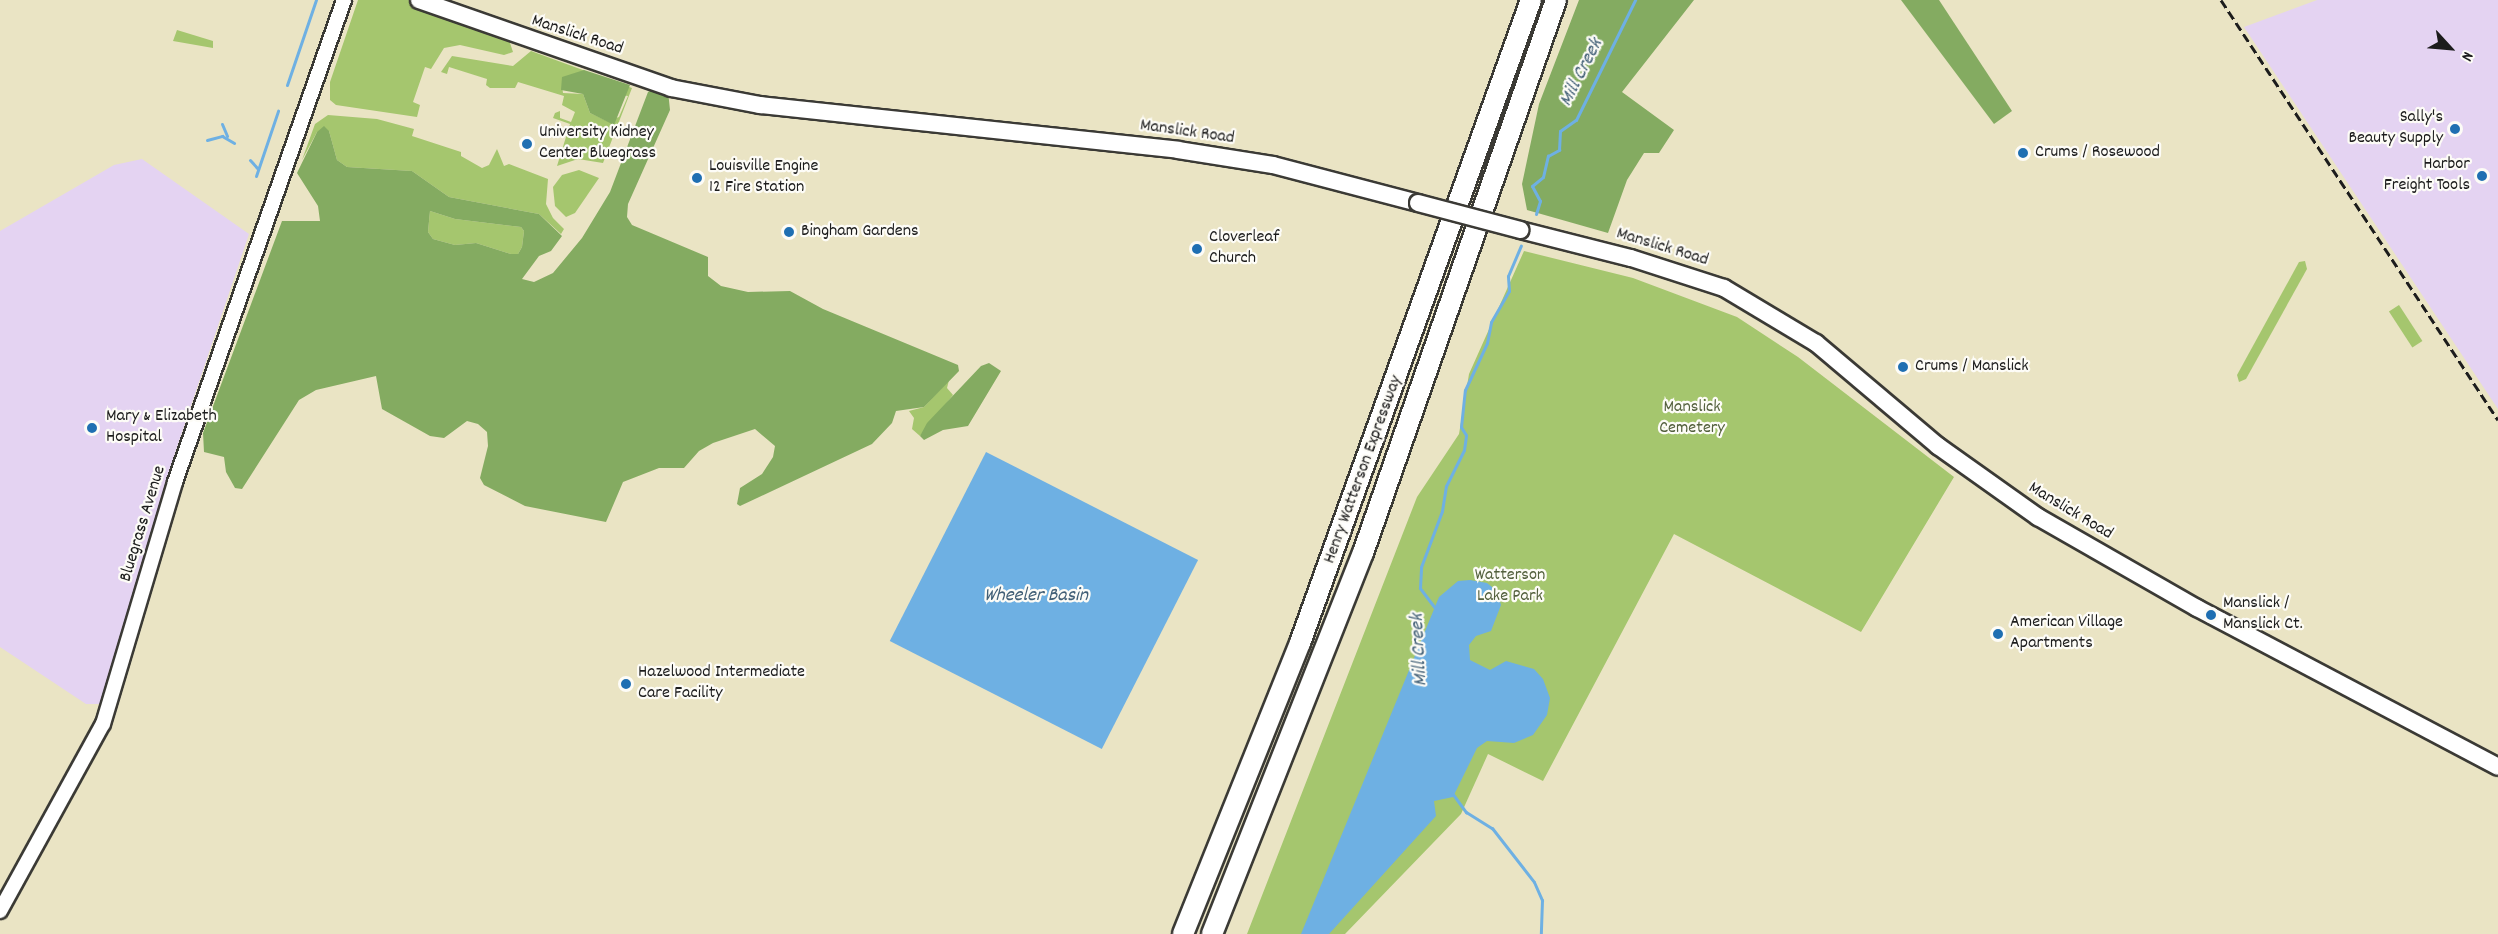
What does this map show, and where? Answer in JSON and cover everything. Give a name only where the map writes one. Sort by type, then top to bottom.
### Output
[{"type":"highway","name":"Henry Watterson Expressway","points":[[1183,934],[1300,643],[1531,0]]},
{"type":"highway","name":"Henry Watterson Expressway","points":[[1212,934],[1366,543],[1556,0]]},
{"type":"main road","name":"Manslick Road","points":[[419,0],[671,88],[760,105],[1178,150],[1273,165],[1631,258],[1724,288],[1816,343],[1938,446],[2038,517],[2189,604],[2498,767]]},
{"type":"main road","name":"Manslick Road","points":[[447,0],[676,78],[690,90]]},
{"type":"street","name":"Bluegrass Avenue","points":[[0,911],[103,724],[175,482],[344,0]]},
{"type":"shaded area","points":[[2317,0],[2498,0],[2498,409],[2244,27]]},
{"type":"shaded area","name":"Mary & Elizabeth Hospital","points":[[142,159],[249,234],[170,468],[106,697],[100,704],[86,704],[0,647],[0,231],[114,165]]},
{"type":"green space","points":[[358,0],[408,0],[509,40],[513,52],[504,55],[460,45],[444,48],[431,69],[425,67],[413,102],[420,105],[417,117],[336,105],[330,100],[330,82]]},
{"type":"green space","points":[[1579,0],[1694,0],[1622,92],[1674,130],[1659,153],[1644,153],[1627,180],[1608,233],[1527,210],[1522,184],[1539,104]]},
{"type":"green space","points":[[1901,0],[1939,0],[2012,111],[1994,124]]},
{"type":"green space","points":[[177,30],[213,41],[213,48],[173,41]]},
{"type":"green space","points":[[531,51],[632,88],[603,163],[578,159],[557,166],[570,124],[553,118],[555,113],[560,111],[560,118],[571,122],[575,112],[562,105],[564,96],[518,82],[515,88],[490,88],[486,85],[487,79],[449,67],[447,74],[441,72],[452,56],[513,66]],"holes":[[[562,86],[628,96],[619,117],[607,121],[590,113],[583,94],[563,93]]]},
{"type":"green space","points":[[584,70],[630,85],[614,125],[590,113],[583,94],[561,90],[562,77]]},
{"type":"green space","points":[[656,88],[668,91],[670,110],[628,204],[627,217],[632,225],[708,257],[708,276],[721,286],[748,292],[790,291],[823,309],[958,365],[959,371],[924,407],[896,411],[892,423],[872,444],[740,506],[737,504],[740,488],[762,474],[773,457],[775,446],[755,429],[713,443],[699,451],[684,468],[659,468],[623,482],[606,522],[525,506],[484,485],[480,478],[488,446],[487,432],[478,424],[467,421],[444,438],[430,436],[382,409],[376,376],[316,390],[299,400],[242,489],[235,488],[226,472],[224,457],[204,452],[203,433],[282,221],[320,221],[318,206],[297,173],[317,132],[324,126],[329,131],[337,160],[347,167],[412,171],[449,197],[539,214],[562,236],[551,251],[539,256],[522,279],[534,282],[553,273],[582,238],[610,192],[648,92]],"holes":[[[430,211],[455,219],[521,227],[524,231],[522,247],[518,254],[511,254],[476,243],[455,245],[433,239],[428,232]]]},
{"type":"green space","points":[[328,115],[377,119],[414,129],[412,136],[461,152],[461,156],[482,168],[489,165],[497,149],[504,166],[509,164],[548,179],[546,204],[553,218],[564,229],[561,234],[539,214],[449,197],[412,171],[347,167],[337,160],[329,131],[317,132],[302,160],[315,124]]},
{"type":"green space","points":[[579,170],[599,178],[575,213],[566,217],[555,206],[553,187],[562,175]]},
{"type":"green space","points":[[430,211],[455,219],[521,227],[524,231],[522,247],[518,254],[511,254],[476,243],[455,245],[433,239],[428,232]]},
{"type":"green space","points":[[1524,251],[1633,278],[1737,317],[1798,357],[1954,477],[1861,632],[1674,534],[1543,781],[1488,754],[1461,814],[1345,934],[1247,934],[1417,497],[1459,434],[1469,374]]},
{"type":"green space","points":[[2305,261],[2307,269],[2246,379],[2239,382],[2237,375],[2299,262]]},
{"type":"green space","points":[[2399,305],[2422,341],[2412,348],[2389,312]]},
{"type":"green space","points":[[989,363],[1001,371],[968,426],[943,430],[924,440],[920,436],[927,423],[981,366]]},
{"type":"green space","points":[[949,380],[947,388],[953,395],[920,436],[912,429],[914,418],[909,411],[924,407]]},
{"type":"water","name":"Wheeler Basin","points":[[986,452],[1198,560],[1102,749],[890,641]]},
{"type":"water","points":[[1470,580],[1487,583],[1497,591],[1501,605],[1491,631],[1476,636],[1469,645],[1470,660],[1490,670],[1506,661],[1534,669],[1543,679],[1550,698],[1547,715],[1533,735],[1514,743],[1487,741],[1477,748],[1453,797],[1434,801],[1436,816],[1329,934],[1301,934],[1439,597],[1458,581]]},
{"type":"waterway","points":[[287,85],[316,0]]},
{"type":"waterway","name":"Mill Creek","points":[[1536,214],[1540,201],[1532,186],[1543,177],[1548,156],[1559,150],[1560,131],[1576,120],[1635,0]]},
{"type":"waterway","points":[[256,176],[278,111]]},
{"type":"waterway","points":[[222,124],[227,136]]},
{"type":"waterway","points":[[207,140],[222,136],[234,143]]},
{"type":"waterway","points":[[250,160],[258,169]]},
{"type":"waterway","name":"Mill Creek","points":[[1435,608],[1420,588],[1421,567],[1442,511],[1446,486],[1464,450],[1466,435],[1461,427],[1465,390],[1487,343],[1491,322],[1509,291],[1508,276],[1521,246]]},
{"type":"waterway","name":"Mill Creek","points":[[1452,793],[1466,812],[1492,828],[1534,882],[1542,900],[1541,934]]},
{"type":"railway","points":[[2221,0],[2498,420]]},
{"type":"place","name":"Sally's Beauty Supply","points":[[2455,129]]},
{"type":"place","name":"University Kidney Center Bluegrass","points":[[527,144]]},
{"type":"place","name":"Crums / Rosewood","points":[[2023,153]]},
{"type":"place","name":"Harbor Freight Tools","points":[[2482,176]]},
{"type":"place","name":"Louisville Engine 12 Fire Station","points":[[697,178]]},
{"type":"place","name":"Bingham Gardens","points":[[789,232]]},
{"type":"place","name":"Cloverleaf Church","points":[[1197,249]]},
{"type":"place","name":"Crums / Manslick","points":[[1903,367]]},
{"type":"place","name":"Mary & Elizabeth Hospital","points":[[92,428]]},
{"type":"place","name":"Manslick / Manslick Ct.","points":[[2211,615]]},
{"type":"place","name":"American Village Apartments","points":[[1998,634]]},
{"type":"place","name":"Hazelwood Intermediate Care Facility","points":[[626,684]]},
{"type":"park label","name":"Manslick Cemetery","points":[[1692,419]]},
{"type":"park label","name":"Watterson Lake Park","points":[[1510,587]]}]
